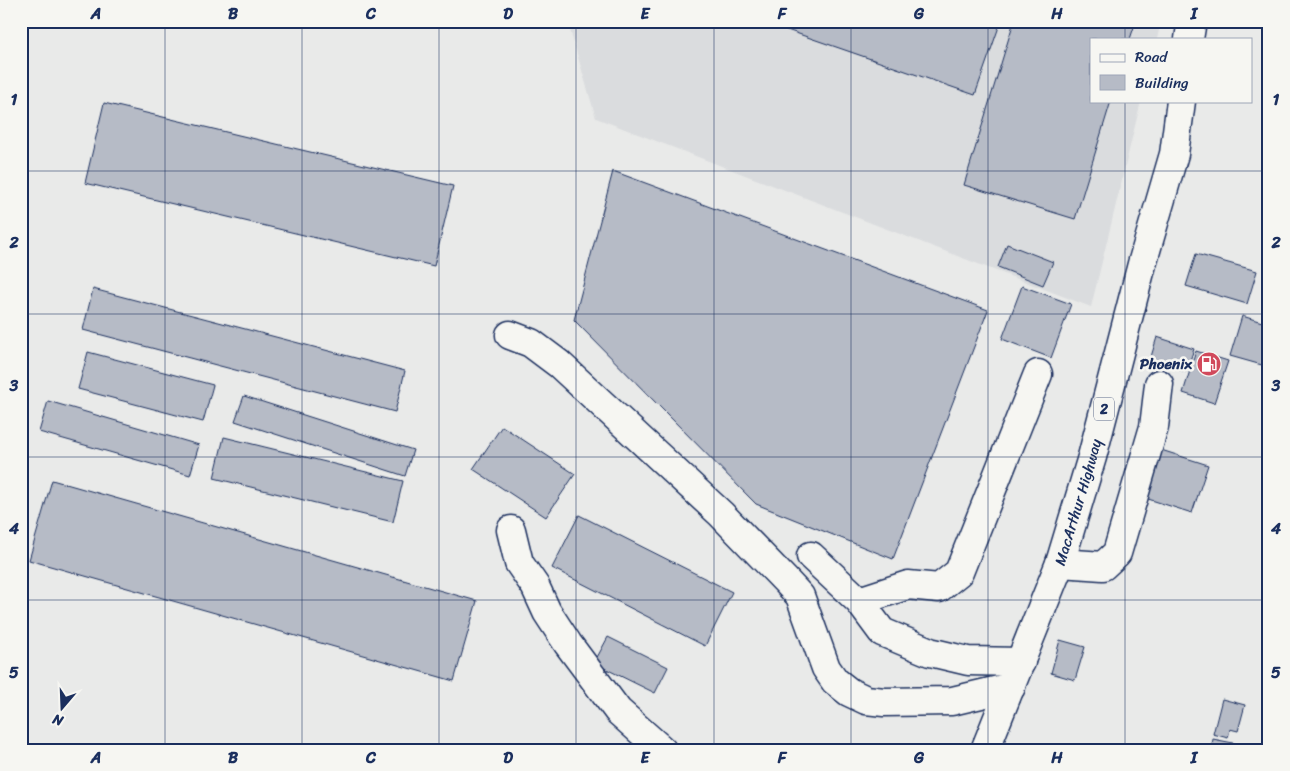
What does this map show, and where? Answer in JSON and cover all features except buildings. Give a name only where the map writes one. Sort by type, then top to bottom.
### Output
[{"type":"main road","points":[[1190,38],[1192,21]]},
{"type":"main road","name":"MacArthur Highway","points":[[985,750],[1060,563],[1092,456],[1142,264],[1174,154],[1181,102]]},
{"type":"main road","points":[[510,335],[531,343],[559,364],[721,514],[785,580],[800,596],[826,668],[835,681],[850,692],[866,700],[884,702],[1006,698]]},
{"type":"main road","points":[[859,601],[908,585],[939,588],[959,572],[1038,374]]},
{"type":"main road","points":[[1060,563],[1103,566],[1117,552],[1154,427],[1159,384]]},
{"type":"main road","points":[[511,530],[519,563],[535,586],[547,612],[568,644],[618,711],[662,750]]},
{"type":"main road","points":[[811,556],[859,601],[882,632],[930,652],[968,661],[1021,662]]},
{"type":"shaded area","points":[[572,21],[1161,21],[1157,38],[1090,38],[1090,102],[1141,102],[1091,307],[596,118],[570,30]]},
{"type":"place","name":"Phoenix","points":[[1209,364]]}]
